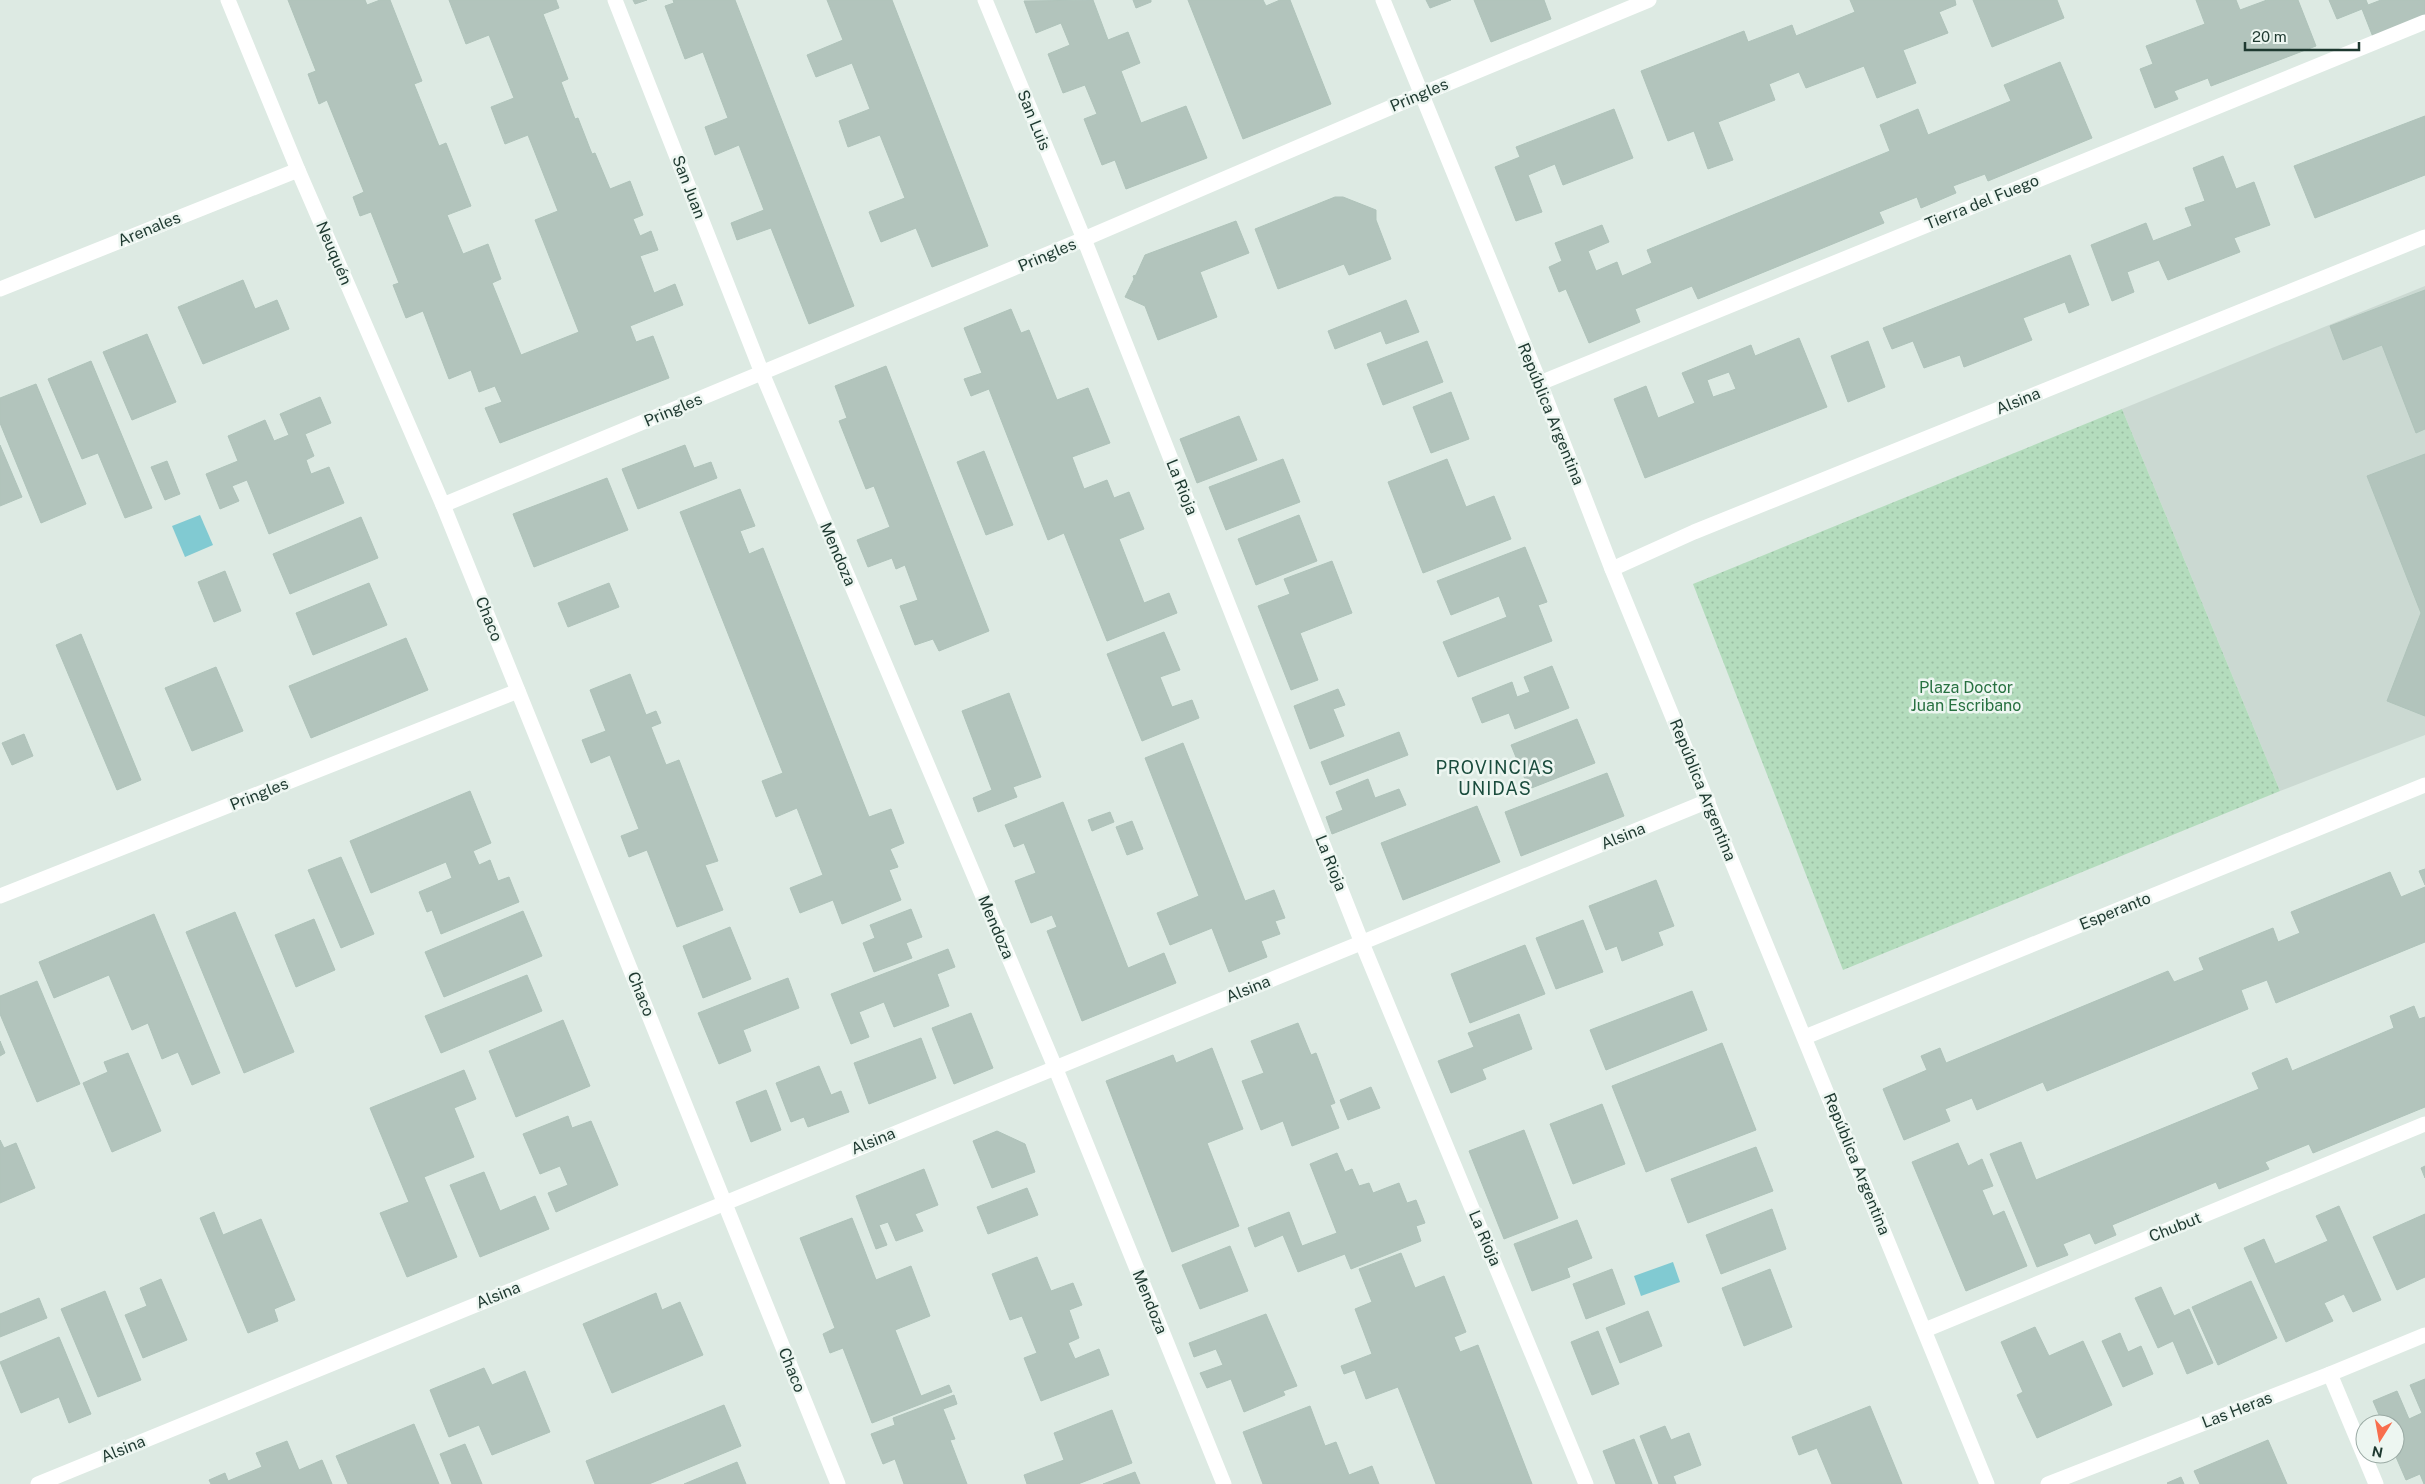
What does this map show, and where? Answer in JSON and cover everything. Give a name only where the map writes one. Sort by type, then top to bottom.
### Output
[{"type":"street","name":"Neuquén","points":[[228,0],[298,170],[443,505]]},
{"type":"street","name":"San Juan","points":[[615,0],[762,373]]},
{"type":"street","name":"San Luis","points":[[985,0],[1084,239]]},
{"type":"street","name":"República Argentina","points":[[1382,0],[1540,383],[1612,569],[1987,1484]]},
{"type":"street","name":"Pringles","points":[[443,505],[1084,239],[1422,94],[1649,0]]},
{"type":"street","name":"Tierra del Fuego","points":[[1540,383],[2425,22]]},
{"type":"street","name":"Arenales","points":[[0,289],[298,170]]},
{"type":"street","name":"Alsina","points":[[1612,569],[1703,528],[2425,237]]},
{"type":"street","name":"La Rioja","points":[[1084,239],[1362,943],[1586,1484]]},
{"type":"street","name":"Mendoza","points":[[762,373],[1054,1067],[1224,1484]]},
{"type":"street","name":"Chaco","points":[[443,505],[838,1484]]},
{"type":"street","name":"Pringles","points":[[0,896],[518,691]]},
{"type":"street","name":"Esperanto","points":[[1805,1037],[2425,785]]},
{"type":"street","name":"Alsina","points":[[38,1484],[1708,801]]},
{"type":"street","name":"Chubut","points":[[1925,1330],[2425,1124]]},
{"type":"street","name":"Las Heras","points":[[2048,1484],[2425,1335]]},
{"type":"street","points":[[2330,1374],[2376,1484]]},
{"type":"shaded area","points":[[2425,286],[2425,735],[2280,791],[2122,409]]},
{"type":"green space","name":"Plaza Doctor Juan Escribano","points":[[2122,409],[2280,791],[1843,970],[1693,584]]},
{"type":"water","points":[[200,515],[213,545],[185,557],[172,526]]},
{"type":"water","points":[[1673,1262],[1680,1282],[1641,1296],[1634,1276]]},
{"type":"building","points":[[288,0],[365,0],[367,5],[380,0],[390,0],[422,81],[414,84],[439,146],[446,143],[471,206],[447,215],[463,254],[488,244],[501,279],[492,283],[521,355],[579,332],[535,220],[558,211],[528,135],[505,144],[491,107],[514,98],[489,35],[466,44],[449,0],[556,0],[559,8],[543,14],[568,79],[561,82],[575,119],[578,118],[592,154],[595,153],[610,189],[630,181],[643,215],[633,219],[640,236],[651,231],[658,250],[640,256],[654,293],[675,284],[683,305],[630,326],[636,342],[653,336],[669,378],[500,443],[485,408],[502,402],[495,386],[479,392],[471,370],[449,379],[423,311],[406,318],[393,285],[399,283],[371,212],[360,216],[353,197],[364,192],[327,100],[319,104],[308,74],[316,71]]},
{"type":"building","points":[[633,0],[647,0],[635,4]]},
{"type":"building","points":[[673,0],[735,0],[854,306],[809,324],[771,228],[737,240],[731,223],[764,210],[739,145],[715,155],[705,127],[728,118],[703,52],[685,59],[665,6],[674,3]]},
{"type":"building","points":[[827,0],[892,0],[988,246],[932,267],[916,228],[881,242],[869,212],[905,198],[880,135],[848,147],[839,121],[870,109],[852,63],[816,77],[807,55],[843,40]]},
{"type":"building","points":[[1093,0],[1108,40],[1128,32],[1140,63],[1121,71],[1141,123],[1186,106],[1207,158],[1126,189],[1115,160],[1102,165],[1084,119],[1097,114],[1085,85],[1063,93],[1048,54],[1070,45],[1061,23],[1036,33],[1024,1]]},
{"type":"building","points":[[1133,0],[1151,0],[1151,2],[1136,8]]},
{"type":"building","points":[[1188,0],[1263,0],[1266,6],[1280,0],[1290,0],[1331,104],[1243,139]]},
{"type":"building","points":[[1426,0],[1451,0],[1430,8]]},
{"type":"building","points":[[1474,0],[1544,0],[1551,19],[1491,42]]},
{"type":"building","points":[[1850,0],[1955,0],[1956,5],[1939,12],[1948,33],[1903,50],[1916,83],[1877,98],[1864,66],[1806,88],[1799,72],[1769,84],[1775,100],[1718,122],[1733,160],[1708,169],[1694,131],[1668,141],[1641,71],[1744,31],[1748,42],[1792,25],[1796,36],[1855,12]]},
{"type":"building","points":[[1973,0],[2057,0],[2064,18],[1992,47]]},
{"type":"building","points":[[2196,0],[2236,0],[2240,10],[2267,0],[2298,0],[2316,46],[2211,86],[2208,78],[2174,91],[2178,99],[2155,108],[2140,69],[2153,64],[2146,46],[2205,24]]},
{"type":"building","points":[[2329,0],[2366,0],[2368,5],[2381,0],[2425,0],[2425,17],[2373,37],[2362,9],[2337,19]]},
{"type":"building","points":[[2060,62],[2092,138],[1988,181],[1985,174],[1953,186],[1956,193],[1921,208],[1917,197],[1879,212],[1884,223],[1698,299],[1692,286],[1635,309],[1640,322],[1589,343],[1566,289],[1559,292],[1549,267],[1562,261],[1555,243],[1602,225],[1609,242],[1588,251],[1596,271],[1617,262],[1622,276],[1652,263],[1647,250],[1890,151],[1880,125],[1918,109],[1928,135],[2011,101],[2004,85]]},
{"type":"building","points":[[1614,109],[1633,158],[1563,185],[1555,164],[1528,175],[1542,212],[1516,221],[1495,167],[1520,157],[1516,147]]},
{"type":"building","points":[[2425,116],[2425,175],[2315,218],[2294,166]]},
{"type":"building","points":[[2223,156],[2236,189],[2254,182],[2270,225],[2234,238],[2240,252],[2168,280],[2159,260],[2127,272],[2134,292],[2112,301],[2091,245],[2146,223],[2153,241],[2192,226],[2185,208],[2205,201],[2193,168]]},
{"type":"building","points":[[1335,197],[1343,197],[1376,210],[1376,220],[1391,259],[1349,275],[1344,264],[1278,289],[1255,229]]},
{"type":"building","points":[[1236,221],[1249,253],[1200,272],[1217,317],[1158,340],[1145,306],[1125,297],[1134,279],[1133,276],[1136,275],[1145,255]]},
{"type":"building","points":[[2070,255],[2089,305],[2069,313],[2065,302],[2023,318],[2032,340],[1964,367],[1960,355],[1924,368],[1913,341],[1892,349],[1883,328]]},
{"type":"building","points":[[243,280],[255,309],[277,300],[289,329],[203,364],[178,307]]},
{"type":"building","points":[[2425,290],[2425,429],[2416,433],[2382,345],[2343,360],[2330,326]]},
{"type":"building","points":[[1406,300],[1419,332],[1386,344],[1381,331],[1335,349],[1328,331]]},
{"type":"building","points":[[1011,309],[1021,333],[1029,330],[1057,400],[1088,388],[1110,443],[1072,457],[1084,489],[1107,480],[1114,498],[1129,492],[1144,529],[1119,539],[1144,603],[1169,593],[1177,613],[1107,641],[1064,533],[1048,540],[989,389],[971,396],[964,379],[982,373],[964,328]]},
{"type":"building","points":[[147,334],[176,402],[132,420],[103,352]]},
{"type":"building","points":[[1799,338],[1827,407],[1645,478],[1614,399],[1646,386],[1658,418],[1695,403],[1682,373],[1751,345],[1755,356]],"holes":[[[1729,372],[1736,389],[1713,397],[1707,380]]]},
{"type":"building","points":[[1427,341],[1443,382],[1383,405],[1367,364]]},
{"type":"building","points":[[1868,341],[1885,387],[1848,402],[1831,356]]},
{"type":"building","points":[[91,361],[152,508],[125,518],[98,453],[82,459],[48,379]]},
{"type":"building","points":[[886,366],[989,631],[939,651],[933,639],[915,645],[900,606],[918,600],[905,565],[896,569],[892,558],[868,567],[857,540],[890,527],[874,486],[866,489],[839,421],[847,418],[835,386]]},
{"type":"building","points":[[36,384],[86,504],[41,523],[0,423],[0,398]]},
{"type":"building","points":[[1451,392],[1469,439],[1431,453],[1413,407]]},
{"type":"building","points":[[320,397],[331,423],[305,434],[314,456],[306,460],[311,474],[329,467],[344,503],[269,534],[247,480],[232,486],[239,501],[220,509],[206,474],[238,461],[228,436],[265,420],[274,441],[289,435],[280,414]]},
{"type":"building","points":[[1239,416],[1257,460],[1197,483],[1180,439]]},
{"type":"building","points":[[0,445],[22,497],[0,506]]},
{"type":"building","points":[[685,445],[694,468],[711,462],[717,478],[638,509],[622,469]]},
{"type":"building","points":[[984,451],[1013,525],[986,535],[957,462]]},
{"type":"building","points":[[2425,454],[2425,716],[2387,701],[2421,613],[2367,476]]},
{"type":"building","points":[[1283,459],[1300,502],[1226,530],[1209,487]]},
{"type":"building","points":[[1447,459],[1466,507],[1494,496],[1511,539],[1423,573],[1388,482]]},
{"type":"building","points":[[167,461],[180,494],[165,500],[151,467]]},
{"type":"building","points":[[607,478],[628,530],[534,567],[513,514]]},
{"type":"building","points":[[740,489],[755,526],[740,531],[749,554],[763,548],[869,817],[891,809],[904,843],[890,849],[898,867],[889,870],[901,900],[842,924],[833,900],[800,913],[790,888],[823,875],[797,808],[776,817],[762,781],[783,773],[680,512]]},
{"type":"building","points":[[1299,515],[1317,561],[1256,585],[1238,539]]},
{"type":"building","points":[[361,517],[378,558],[290,594],[273,554]]},
{"type":"building","points":[[1525,547],[1547,602],[1538,605],[1552,641],[1458,677],[1443,642],[1507,617],[1499,596],[1451,615],[1437,581]]},
{"type":"building","points":[[1332,561],[1352,613],[1300,633],[1318,680],[1291,690],[1258,606],[1290,594],[1284,579]]},
{"type":"building","points":[[225,571],[241,611],[214,622],[198,582]]},
{"type":"building","points":[[369,583],[387,625],[313,655],[296,613]]},
{"type":"building","points":[[609,583],[619,607],[568,627],[558,603]]},
{"type":"building","points":[[1164,632],[1180,670],[1160,677],[1172,707],[1192,700],[1199,718],[1142,741],[1107,654]]},
{"type":"building","points":[[81,634],[141,780],[117,790],[56,645]]},
{"type":"building","points":[[406,638],[428,690],[311,738],[289,686]]},
{"type":"building","points":[[1552,666],[1569,708],[1515,729],[1509,713],[1482,723],[1472,698],[1512,682],[1517,697],[1530,692],[1524,677]]},
{"type":"building","points":[[216,667],[243,731],[192,751],[165,688]]},
{"type":"building","points":[[630,674],[646,715],[656,711],[661,723],[651,727],[666,765],[679,760],[718,861],[705,865],[723,910],[677,927],[647,850],[629,857],[621,836],[639,829],[610,755],[591,763],[582,740],[606,731],[590,690]]},
{"type":"building","points":[[1338,689],[1345,705],[1333,709],[1344,736],[1310,749],[1294,706]]},
{"type":"building","points":[[1009,693],[1041,777],[1013,787],[1017,797],[978,812],[973,798],[992,790],[962,711]]},
{"type":"building","points":[[1577,719],[1595,763],[1529,789],[1511,745]]},
{"type":"building","points":[[1399,732],[1408,755],[1330,785],[1321,762]]},
{"type":"building","points":[[24,734],[33,756],[12,765],[2,743]]},
{"type":"building","points":[[1183,743],[1245,901],[1274,890],[1285,918],[1275,921],[1280,934],[1261,941],[1267,957],[1229,972],[1212,928],[1170,945],[1157,913],[1199,896],[1145,758]]},
{"type":"building","points":[[1607,773],[1624,816],[1521,856],[1505,812]]},
{"type":"building","points":[[1368,779],[1375,798],[1399,789],[1406,805],[1332,834],[1326,817],[1343,810],[1336,792]]},
{"type":"building","points":[[470,791],[491,843],[473,851],[479,865],[490,860],[498,881],[509,877],[519,902],[441,934],[432,910],[427,912],[419,892],[452,878],[446,862],[371,893],[350,841]]},
{"type":"building","points":[[1063,802],[1128,968],[1164,953],[1176,983],[1082,1021],[1047,931],[1057,927],[1052,915],[1031,923],[1015,881],[1036,873],[1024,843],[1014,847],[1005,825]]},
{"type":"building","points":[[1477,806],[1500,862],[1403,900],[1381,843]]},
{"type":"building","points":[[1110,812],[1114,822],[1092,831],[1088,820]]},
{"type":"building","points":[[1132,821],[1143,849],[1127,855],[1116,827]]},
{"type":"building","points":[[341,857],[374,934],[341,948],[308,870]]},
{"type":"building","points":[[2425,869],[2425,885],[2419,871]]},
{"type":"building","points":[[2390,872],[2401,897],[2425,887],[2425,942],[2276,1003],[2267,980],[2241,990],[2248,1009],[2047,1091],[2043,1082],[1977,1110],[1972,1098],[1945,1109],[1950,1121],[1904,1140],[1883,1089],[1927,1070],[1921,1056],[1940,1048],[1946,1063],[2168,971],[2174,982],[2204,970],[2199,958],[2273,928],[2278,942],[2300,933],[2291,912]]},
{"type":"building","points":[[1656,880],[1674,926],[1658,932],[1663,945],[1622,961],[1617,946],[1606,950],[1589,906]]},
{"type":"building","points":[[911,909],[922,937],[906,943],[912,958],[874,972],[863,943],[875,938],[870,925]]},
{"type":"building","points":[[523,911],[542,956],[444,997],[425,952]]},
{"type":"building","points":[[235,912],[294,1052],[244,1073],[186,932]]},
{"type":"building","points":[[154,914],[220,1073],[192,1085],[178,1052],[162,1059],[148,1023],[132,1030],[109,975],[54,998],[39,962]]},
{"type":"building","points":[[314,919],[335,970],[296,987],[275,935]]},
{"type":"building","points":[[1583,920],[1603,972],[1556,989],[1536,938]]},
{"type":"building","points":[[730,927],[751,979],[703,998],[683,946]]},
{"type":"building","points":[[1525,945],[1545,994],[1470,1023],[1451,974]]},
{"type":"building","points":[[948,949],[955,967],[937,974],[949,1006],[894,1027],[884,1002],[859,1012],[869,1037],[851,1044],[831,994]]},
{"type":"building","points":[[527,975],[542,1011],[441,1053],[425,1016]]},
{"type":"building","points":[[788,978],[799,1008],[743,1030],[751,1051],[719,1064],[698,1013]]},
{"type":"building","points":[[37,981],[80,1084],[37,1102],[0,1014],[0,996]]},
{"type":"building","points":[[1692,991],[1707,1030],[1606,1070],[1590,1030]]},
{"type":"building","points":[[2414,1006],[2419,1019],[2425,1017],[2425,1107],[2313,1153],[2309,1144],[2265,1162],[2269,1169],[2219,1189],[2216,1182],[2112,1225],[2116,1235],[2095,1244],[2090,1233],[2063,1244],[2068,1255],[2037,1267],[1990,1154],[2021,1142],[2036,1180],[2259,1089],[2252,1073],[2287,1058],[2292,1071],[2394,1028],[2390,1016]]},
{"type":"building","points":[[971,1013],[993,1068],[954,1084],[932,1028]]},
{"type":"building","points":[[1519,1014],[1532,1049],[1482,1069],[1486,1079],[1451,1093],[1438,1061],[1474,1047],[1468,1033]]},
{"type":"building","points":[[563,1020],[590,1086],[516,1117],[489,1051]]},
{"type":"building","points":[[1298,1023],[1311,1055],[1316,1053],[1335,1103],[1330,1105],[1339,1128],[1292,1146],[1283,1121],[1261,1130],[1242,1081],[1264,1073],[1251,1041]]},
{"type":"building","points":[[921,1038],[936,1078],[869,1104],[854,1063]]},
{"type":"building","points":[[0,1041],[5,1053],[0,1056]]},
{"type":"building","points":[[1722,1043],[1756,1130],[1646,1172],[1612,1086]]},
{"type":"building","points":[[1212,1048],[1243,1129],[1207,1143],[1239,1226],[1172,1252],[1106,1081],[1173,1055],[1176,1063]]},
{"type":"building","points":[[128,1053],[161,1131],[112,1152],[83,1083],[108,1072],[104,1062]]},
{"type":"building","points":[[819,1066],[831,1095],[841,1091],[849,1112],[808,1127],[804,1117],[791,1122],[776,1083]]},
{"type":"building","points":[[464,1070],[476,1099],[454,1108],[474,1157],[424,1177],[457,1257],[407,1277],[380,1213],[409,1202],[370,1108]]},
{"type":"building","points":[[1371,1087],[1380,1108],[1348,1120],[1340,1100]]},
{"type":"building","points":[[766,1090],[781,1130],[751,1142],[736,1102]]},
{"type":"building","points":[[1602,1104],[1625,1164],[1573,1184],[1550,1124]]},
{"type":"building","points":[[568,1116],[572,1128],[591,1121],[618,1185],[556,1212],[548,1193],[568,1185],[560,1166],[540,1174],[523,1134]]},
{"type":"building","points":[[1524,1130],[1558,1218],[1504,1239],[1469,1151]]},
{"type":"building","points":[[997,1131],[1025,1144],[1035,1172],[992,1188],[973,1141]]},
{"type":"building","points":[[0,1140],[4,1148],[16,1143],[35,1188],[0,1203]]},
{"type":"building","points":[[1958,1143],[1968,1166],[1982,1159],[1993,1186],[1982,1190],[1993,1216],[2004,1211],[2027,1266],[1966,1291],[1912,1162]]},
{"type":"building","points":[[1756,1147],[1773,1191],[1688,1223],[1671,1179]]},
{"type":"building","points":[[1337,1153],[1345,1172],[1352,1169],[1359,1186],[1369,1183],[1373,1193],[1399,1183],[1407,1203],[1416,1200],[1425,1223],[1416,1226],[1421,1241],[1351,1269],[1345,1254],[1298,1272],[1283,1235],[1255,1247],[1248,1228],[1289,1212],[1302,1246],[1337,1233],[1310,1164]]},
{"type":"building","points":[[2425,1166],[2425,1178],[2421,1168]]},
{"type":"building","points":[[924,1169],[938,1205],[915,1214],[923,1231],[896,1241],[888,1222],[879,1225],[887,1245],[876,1249],[856,1196]]},
{"type":"building","points":[[484,1172],[500,1211],[535,1196],[549,1229],[480,1257],[450,1185]]},
{"type":"building","points":[[1027,1188],[1038,1215],[988,1234],[977,1207]]},
{"type":"building","points":[[2339,1206],[2381,1300],[2353,1312],[2344,1294],[2324,1303],[2333,1321],[2286,1342],[2244,1248],[2264,1239],[2275,1264],[2328,1241],[2316,1216]]},
{"type":"building","points":[[1772,1209],[1786,1249],[1721,1274],[1706,1235]]},
{"type":"building","points":[[214,1212],[223,1235],[261,1219],[295,1300],[274,1309],[278,1321],[248,1333],[200,1218]]},
{"type":"building","points":[[2425,1214],[2425,1277],[2397,1290],[2373,1237]]},
{"type":"building","points":[[852,1218],[876,1280],[911,1266],[930,1316],[895,1330],[921,1396],[949,1385],[952,1392],[872,1423],[843,1348],[830,1353],[823,1334],[835,1328],[800,1238]]},
{"type":"building","points":[[1577,1220],[1592,1258],[1567,1268],[1570,1277],[1532,1291],[1514,1244]]},
{"type":"building","points":[[1230,1246],[1248,1291],[1200,1309],[1182,1265]]},
{"type":"building","points":[[1401,1253],[1415,1288],[1444,1276],[1466,1332],[1454,1337],[1460,1352],[1478,1345],[1532,1484],[1436,1484],[1398,1387],[1366,1399],[1355,1370],[1344,1374],[1341,1366],[1372,1354],[1355,1309],[1372,1302],[1359,1269]]},
{"type":"building","points":[[1037,1257],[1051,1291],[1073,1283],[1082,1305],[1069,1310],[1079,1338],[1068,1343],[1075,1359],[1099,1349],[1109,1375],[1041,1401],[1024,1358],[1037,1353],[1022,1316],[1010,1320],[992,1274]]},
{"type":"building","points":[[1612,1269],[1625,1304],[1586,1319],[1573,1284]]},
{"type":"building","points":[[1770,1269],[1792,1327],[1744,1346],[1722,1288]]},
{"type":"building","points":[[161,1279],[187,1340],[143,1358],[125,1315],[147,1306],[140,1288]]},
{"type":"building","points":[[2251,1281],[2277,1338],[2218,1365],[2192,1307]]},
{"type":"building","points":[[2161,1287],[2174,1316],[2189,1309],[2213,1363],[2187,1374],[2173,1341],[2158,1348],[2135,1298]]},
{"type":"building","points":[[105,1291],[141,1380],[98,1397],[61,1309]]},
{"type":"building","points":[[656,1293],[662,1310],[680,1302],[703,1355],[612,1393],[583,1324]]},
{"type":"building","points":[[39,1298],[47,1318],[0,1337],[0,1314]]},
{"type":"building","points":[[1648,1311],[1662,1346],[1620,1363],[1606,1328]]},
{"type":"building","points":[[1266,1314],[1297,1386],[1283,1391],[1285,1395],[1244,1412],[1231,1379],[1207,1388],[1200,1373],[1223,1365],[1216,1349],[1194,1357],[1189,1343]]},
{"type":"building","points":[[2035,1327],[2049,1356],[2083,1341],[2112,1405],[2037,1438],[2017,1395],[2023,1392],[2001,1342]]},
{"type":"building","points":[[1598,1331],[1619,1384],[1592,1395],[1571,1342]]},
{"type":"building","points":[[2120,1333],[2128,1352],[2141,1346],[2153,1374],[2123,1387],[2102,1341]]},
{"type":"building","points":[[59,1337],[91,1414],[69,1423],[59,1397],[21,1413],[0,1362]]},
{"type":"building","points":[[484,1368],[492,1385],[525,1371],[550,1432],[492,1455],[479,1425],[449,1437],[430,1390]]},
{"type":"building","points":[[2425,1379],[2425,1484],[2420,1474],[2406,1480],[2399,1464],[2405,1464],[2405,1414],[2379,1414],[2373,1401],[2397,1391],[2409,1419],[2422,1413],[2410,1385]]},
{"type":"building","points":[[954,1395],[957,1404],[943,1409],[955,1439],[950,1440],[967,1484],[904,1484],[895,1459],[883,1464],[871,1434],[895,1425],[893,1418]]},
{"type":"building","points":[[724,1405],[741,1446],[649,1484],[595,1484],[586,1461]]},
{"type":"building","points":[[1310,1406],[1325,1446],[1336,1442],[1349,1475],[1372,1466],[1379,1484],[1263,1484],[1243,1432]]},
{"type":"building","points":[[1870,1406],[1902,1484],[1832,1484],[1817,1448],[1799,1455],[1792,1437]]},
{"type":"building","points":[[1112,1410],[1132,1463],[1078,1484],[1027,1484],[1024,1475],[1064,1460],[1054,1433]]},
{"type":"building","points":[[414,1424],[439,1484],[348,1484],[336,1456]]},
{"type":"building","points":[[1665,1426],[1671,1440],[1689,1433],[1701,1465],[1673,1476],[1676,1484],[1659,1484],[1640,1436]]},
{"type":"building","points":[[1634,1439],[1652,1484],[1616,1484],[1603,1451]]},
{"type":"building","points":[[2268,1440],[2287,1484],[2200,1484],[2194,1471]]},
{"type":"building","points":[[287,1441],[299,1470],[322,1460],[332,1484],[211,1484],[209,1480],[225,1473],[228,1481],[262,1467],[256,1453]]},
{"type":"building","points":[[465,1444],[482,1484],[452,1484],[440,1454]]},
{"type":"building","points":[[737,1462],[746,1484],[684,1484]]},
{"type":"building","points":[[1135,1472],[1140,1484],[1103,1484]]},
{"type":"building","points":[[2181,1477],[2184,1484],[2167,1483]]},
{"type":"district","name":"PROVINCIAS UNIDAS","points":[[1495,778]]}]
